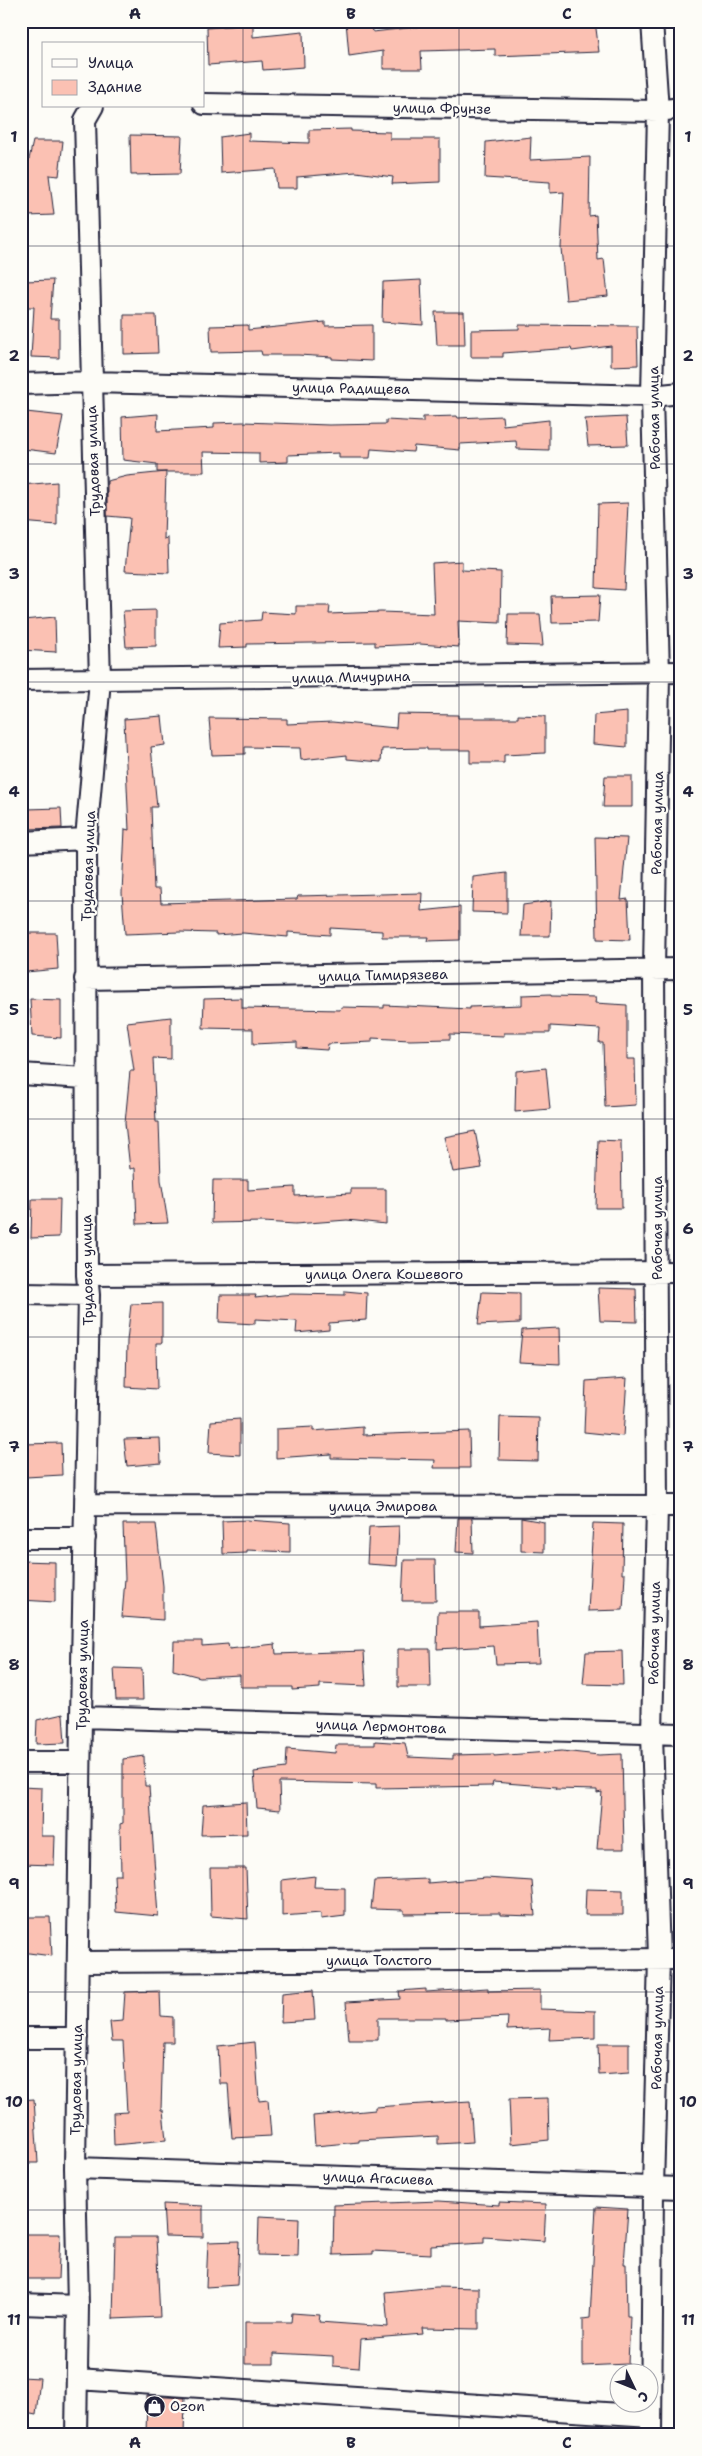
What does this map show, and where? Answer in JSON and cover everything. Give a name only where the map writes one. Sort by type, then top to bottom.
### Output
[{"type":"street","name":"Рабочая улица","points":[[651,2426],[653,2188],[659,1958],[652,1734],[657,1506],[654,970],[659,674],[652,396],[658,111],[652,21]]},
{"type":"street","name":"улица Фрунзе","points":[[205,104],[658,111],[681,108]]},
{"type":"street","name":"Трудовая улица","points":[[76,2435],[78,2306],[75,2168],[88,1285],[85,1078],[86,839],[100,680],[85,120],[91,108]]},
{"type":"street","name":"улица Радищева","points":[[21,384],[91,382],[652,396],[681,393]]},
{"type":"street","name":"улица Мичурина","points":[[21,680],[659,674],[681,672]]},
{"type":"street","points":[[21,842],[86,839]]},
{"type":"street","name":"улица Тимирязева","points":[[85,979],[654,970],[681,968]]},
{"type":"street","points":[[21,1074],[85,1078]]},
{"type":"street","name":"улица Олега Кошевого","points":[[21,1294],[88,1285],[681,1272]]},
{"type":"street","name":"улица Эмирова","points":[[86,1505],[681,1506]]},
{"type":"street","points":[[21,1538],[85,1538]]},
{"type":"street","name":"улица Лермонтова","points":[[81,1717],[681,1734]]},
{"type":"street","points":[[21,1762],[80,1762]]},
{"type":"street","name":"улица Толстого","points":[[78,1962],[681,1959]]},
{"type":"street","points":[[21,2038],[77,2038]]},
{"type":"street","name":"улица Агасиева","points":[[75,2168],[681,2188]]},
{"type":"street","points":[[21,2304],[78,2306]]},
{"type":"street","points":[[77,2380],[651,2426]]},
{"type":"building","points":[[346,21],[371,21],[373,32],[442,24],[442,21],[595,21],[599,52],[495,56],[495,49],[421,51],[422,69],[383,69],[383,51],[349,56]]},
{"type":"building","points":[[253,24],[253,37],[303,32],[304,67],[263,70],[262,61],[208,65],[207,28]]},
{"type":"building","points":[[351,129],[351,131],[390,132],[390,139],[440,139],[440,182],[392,184],[393,177],[356,172],[297,177],[297,188],[277,188],[275,169],[221,173],[220,137],[249,133],[249,141],[309,143],[309,130]]},
{"type":"building","points":[[130,135],[182,136],[180,174],[131,175]]},
{"type":"building","points":[[531,137],[530,160],[590,157],[589,216],[596,215],[598,260],[604,259],[608,296],[566,300],[561,248],[564,192],[550,193],[550,182],[485,178],[486,142]]},
{"type":"building","points":[[33,141],[63,141],[59,176],[49,175],[54,215],[27,216],[24,182]]},
{"type":"building","points":[[53,280],[50,319],[59,319],[59,358],[31,357],[34,307],[26,307],[24,281]]},
{"type":"building","points":[[421,280],[423,325],[382,322],[383,282]]},
{"type":"building","points":[[435,312],[464,312],[465,345],[437,345]]},
{"type":"building","points":[[124,315],[156,315],[158,353],[124,354]]},
{"type":"building","points":[[325,322],[325,326],[372,325],[372,361],[298,355],[262,355],[261,351],[211,352],[210,326],[248,325],[248,330]]},
{"type":"building","points":[[519,325],[637,326],[638,365],[611,366],[611,346],[572,351],[571,348],[503,353],[503,357],[471,357],[471,330],[519,329]]},
{"type":"building","points":[[26,412],[63,416],[56,453],[24,449]]},
{"type":"building","points":[[158,414],[157,431],[214,428],[214,423],[243,422],[329,425],[386,424],[386,420],[423,422],[423,417],[502,416],[503,425],[549,420],[549,450],[517,449],[516,441],[460,444],[460,450],[414,446],[413,452],[371,449],[370,458],[339,458],[339,453],[288,455],[288,462],[259,463],[259,453],[203,452],[204,472],[157,472],[157,464],[123,460],[122,417]]},
{"type":"building","points":[[626,417],[628,445],[588,446],[585,419]]},
{"type":"building","points":[[166,472],[164,539],[168,538],[169,573],[125,571],[130,518],[107,516],[107,481],[127,476]]},
{"type":"building","points":[[57,482],[57,525],[21,522],[21,485]]},
{"type":"building","points":[[628,503],[624,590],[596,588],[598,504]]},
{"type":"building","points":[[462,561],[462,570],[501,572],[500,623],[458,621],[459,647],[420,644],[375,646],[375,642],[247,644],[247,647],[218,648],[220,623],[261,620],[262,612],[296,614],[296,606],[330,606],[329,614],[381,612],[434,614],[432,563]]},
{"type":"building","points":[[600,595],[598,622],[552,623],[551,596]]},
{"type":"building","points":[[156,610],[156,646],[126,647],[123,611]]},
{"type":"building","points":[[508,614],[540,614],[543,646],[507,645]]},
{"type":"building","points":[[55,617],[56,652],[21,650],[23,620]]},
{"type":"building","points":[[627,712],[627,747],[593,744],[594,715]]},
{"type":"building","points":[[397,714],[458,715],[458,718],[518,718],[518,715],[545,716],[545,753],[504,755],[504,763],[470,763],[470,750],[427,750],[427,748],[382,749],[381,762],[347,759],[347,755],[301,760],[300,748],[245,747],[245,754],[212,755],[209,718],[287,719],[287,724],[332,722],[396,728]]},
{"type":"building","points":[[162,716],[165,745],[151,747],[157,807],[151,807],[154,889],[160,889],[161,903],[297,899],[298,896],[422,893],[421,911],[460,907],[460,940],[427,941],[428,937],[382,937],[382,931],[330,928],[330,935],[288,932],[288,937],[243,933],[216,935],[216,933],[180,932],[125,934],[122,893],[125,829],[129,830],[124,719]]},
{"type":"building","points":[[605,776],[632,776],[632,807],[603,807]]},
{"type":"building","points":[[61,808],[62,828],[26,829],[27,809]]},
{"type":"building","points":[[595,837],[627,838],[621,900],[628,899],[630,940],[597,939]]},
{"type":"building","points":[[507,873],[507,913],[472,912],[473,877]]},
{"type":"building","points":[[551,901],[550,936],[521,936],[523,905]]},
{"type":"building","points":[[27,933],[56,933],[58,969],[26,972]]},
{"type":"building","points":[[551,994],[551,996],[596,997],[595,1003],[627,1005],[627,1059],[635,1059],[636,1105],[605,1107],[603,1043],[599,1043],[600,1029],[550,1026],[550,1033],[504,1033],[504,1036],[450,1034],[450,1039],[410,1040],[372,1038],[372,1042],[328,1044],[327,1050],[297,1048],[297,1042],[253,1044],[253,1029],[203,1028],[204,999],[242,998],[242,1008],[340,1010],[341,1007],[384,1008],[384,1005],[470,1009],[470,1007],[522,1005],[522,995]]},
{"type":"building","points":[[30,999],[61,1000],[61,1038],[32,1036]]},
{"type":"building","points":[[171,1017],[171,1059],[153,1058],[156,1122],[159,1122],[161,1180],[168,1223],[137,1224],[135,1168],[130,1169],[125,1123],[130,1071],[134,1071],[127,1022]]},
{"type":"building","points":[[546,1068],[550,1109],[515,1112],[516,1071]]},
{"type":"building","points":[[475,1131],[482,1168],[453,1172],[444,1137]]},
{"type":"building","points":[[598,1140],[621,1141],[622,1208],[596,1208]]},
{"type":"building","points":[[213,1180],[248,1180],[248,1190],[295,1187],[295,1196],[351,1193],[351,1189],[386,1189],[386,1224],[347,1220],[295,1224],[263,1222],[212,1223]]},
{"type":"building","points":[[32,1199],[60,1199],[59,1237],[31,1238]]},
{"type":"building","points":[[598,1288],[636,1289],[637,1322],[600,1321]]},
{"type":"building","points":[[345,1291],[367,1293],[366,1320],[329,1323],[329,1330],[296,1333],[297,1321],[255,1319],[255,1324],[219,1322],[220,1295],[256,1295],[255,1298],[292,1294],[345,1295]]},
{"type":"building","points":[[482,1292],[520,1293],[520,1323],[478,1325]]},
{"type":"building","points":[[162,1303],[162,1343],[156,1343],[157,1389],[126,1387],[127,1341],[131,1304]]},
{"type":"building","points":[[559,1328],[560,1364],[519,1362],[522,1330]]},
{"type":"building","points":[[627,1378],[623,1436],[584,1432],[586,1381]]},
{"type":"building","points":[[500,1417],[539,1418],[538,1461],[499,1460]]},
{"type":"building","points":[[240,1419],[240,1455],[209,1453],[211,1421]]},
{"type":"building","points":[[313,1427],[313,1431],[363,1427],[363,1435],[469,1431],[470,1468],[434,1468],[435,1460],[331,1458],[331,1454],[276,1458],[276,1429]]},
{"type":"building","points":[[160,1438],[161,1463],[127,1466],[124,1439]]},
{"type":"building","points":[[61,1443],[62,1475],[26,1477],[25,1444]]},
{"type":"building","points":[[458,1518],[472,1518],[473,1553],[456,1552]]},
{"type":"building","points":[[521,1518],[544,1522],[544,1552],[521,1551]]},
{"type":"building","points":[[247,1520],[290,1523],[290,1552],[247,1550],[247,1553],[223,1554],[222,1521]]},
{"type":"building","points":[[593,1523],[623,1524],[622,1574],[625,1574],[623,1610],[588,1611]]},
{"type":"building","points":[[123,1524],[156,1524],[163,1586],[163,1620],[122,1617],[125,1578]]},
{"type":"building","points":[[399,1526],[397,1566],[367,1564],[369,1527]]},
{"type":"building","points":[[404,1560],[435,1560],[436,1601],[402,1601]]},
{"type":"building","points":[[21,1561],[55,1562],[55,1602],[21,1600]]},
{"type":"building","points":[[438,1612],[479,1612],[479,1626],[537,1622],[539,1663],[496,1664],[494,1646],[437,1649]]},
{"type":"building","points":[[174,1641],[202,1641],[202,1646],[228,1644],[229,1649],[275,1644],[276,1654],[364,1651],[366,1686],[320,1684],[320,1688],[292,1690],[292,1687],[240,1687],[240,1675],[200,1677],[173,1670]]},
{"type":"building","points":[[398,1649],[430,1649],[431,1687],[398,1687]]},
{"type":"building","points":[[622,1651],[623,1685],[583,1684],[586,1652]]},
{"type":"building","points":[[114,1668],[142,1669],[143,1700],[116,1700]]},
{"type":"building","points":[[63,1714],[65,1743],[36,1744],[37,1720]]},
{"type":"building","points":[[375,1741],[405,1743],[408,1757],[453,1759],[453,1755],[494,1754],[494,1756],[562,1751],[599,1755],[622,1754],[624,1849],[597,1849],[602,1792],[597,1793],[597,1790],[555,1789],[556,1787],[493,1782],[492,1786],[376,1788],[376,1784],[279,1782],[280,1810],[257,1808],[254,1772],[286,1768],[287,1749],[335,1753],[336,1745],[375,1745]]},
{"type":"building","points":[[144,1756],[145,1786],[149,1786],[158,1916],[116,1912],[114,1875],[121,1875],[120,1824],[123,1823],[123,1759]]},
{"type":"building","points":[[21,1787],[42,1788],[41,1836],[55,1836],[54,1865],[21,1864]]},
{"type":"building","points":[[246,1802],[247,1834],[201,1835],[203,1805]]},
{"type":"building","points":[[210,1868],[246,1868],[248,1919],[211,1916]]},
{"type":"building","points":[[315,1876],[314,1887],[345,1888],[345,1916],[321,1919],[321,1913],[282,1916],[282,1880]]},
{"type":"building","points":[[486,1878],[532,1881],[535,1916],[500,1915],[500,1913],[404,1914],[404,1910],[371,1909],[374,1881],[428,1879],[428,1883]]},
{"type":"building","points":[[586,1889],[623,1890],[623,1915],[585,1915]]},
{"type":"building","points":[[21,1917],[50,1917],[52,1956],[21,1952]]},
{"type":"building","points":[[488,1988],[488,1991],[540,1990],[540,2009],[595,2011],[595,2038],[549,2040],[550,2028],[507,2030],[508,2017],[446,2020],[446,2018],[378,2018],[378,2040],[349,2040],[346,2002],[400,1999],[399,1991],[426,1989],[426,1992]]},
{"type":"building","points":[[313,1990],[315,2020],[281,2022],[282,1993]]},
{"type":"building","points":[[160,1991],[161,2016],[173,2017],[173,2042],[163,2042],[161,2110],[163,2110],[166,2140],[114,2145],[113,2113],[127,2112],[123,2041],[112,2041],[110,2022],[123,2021],[125,1992]]},
{"type":"building","points":[[255,2042],[259,2101],[268,2100],[271,2136],[232,2138],[228,2084],[220,2084],[218,2046]]},
{"type":"building","points":[[598,2044],[629,2044],[629,2073],[599,2075]]},
{"type":"building","points":[[548,2098],[549,2140],[511,2144],[509,2099]]},
{"type":"building","points":[[34,2099],[38,2163],[21,2163],[21,2100]]},
{"type":"building","points":[[470,2101],[473,2142],[438,2144],[438,2136],[359,2140],[359,2142],[315,2146],[313,2116],[375,2110],[375,2107]]},
{"type":"building","points":[[439,2201],[499,2205],[499,2202],[546,2204],[544,2241],[484,2237],[484,2243],[431,2246],[431,2254],[373,2251],[373,2254],[333,2255],[334,2205]]},
{"type":"building","points":[[163,2204],[203,2206],[203,2237],[165,2236]]},
{"type":"building","points":[[596,2207],[628,2209],[624,2264],[626,2264],[627,2316],[630,2316],[628,2364],[583,2366],[583,2319],[590,2318]]},
{"type":"building","points":[[259,2216],[299,2218],[298,2256],[258,2255]]},
{"type":"building","points":[[21,2234],[60,2234],[58,2279],[21,2279]]},
{"type":"building","points":[[115,2237],[156,2237],[160,2317],[113,2319]]},
{"type":"building","points":[[239,2241],[237,2285],[206,2287],[208,2242]]},
{"type":"building","points":[[436,2287],[479,2288],[479,2329],[422,2328],[423,2334],[361,2339],[359,2368],[333,2366],[333,2356],[274,2353],[274,2364],[245,2364],[245,2322],[291,2322],[292,2313],[320,2315],[319,2322],[388,2327],[385,2292]]},
{"type":"building","points":[[21,2377],[40,2378],[36,2415],[21,2412]]},
{"type":"building","points":[[147,2396],[185,2398],[184,2435],[146,2435]]},
{"type":"place","name":"Ozon","points":[[154,2406]]}]
